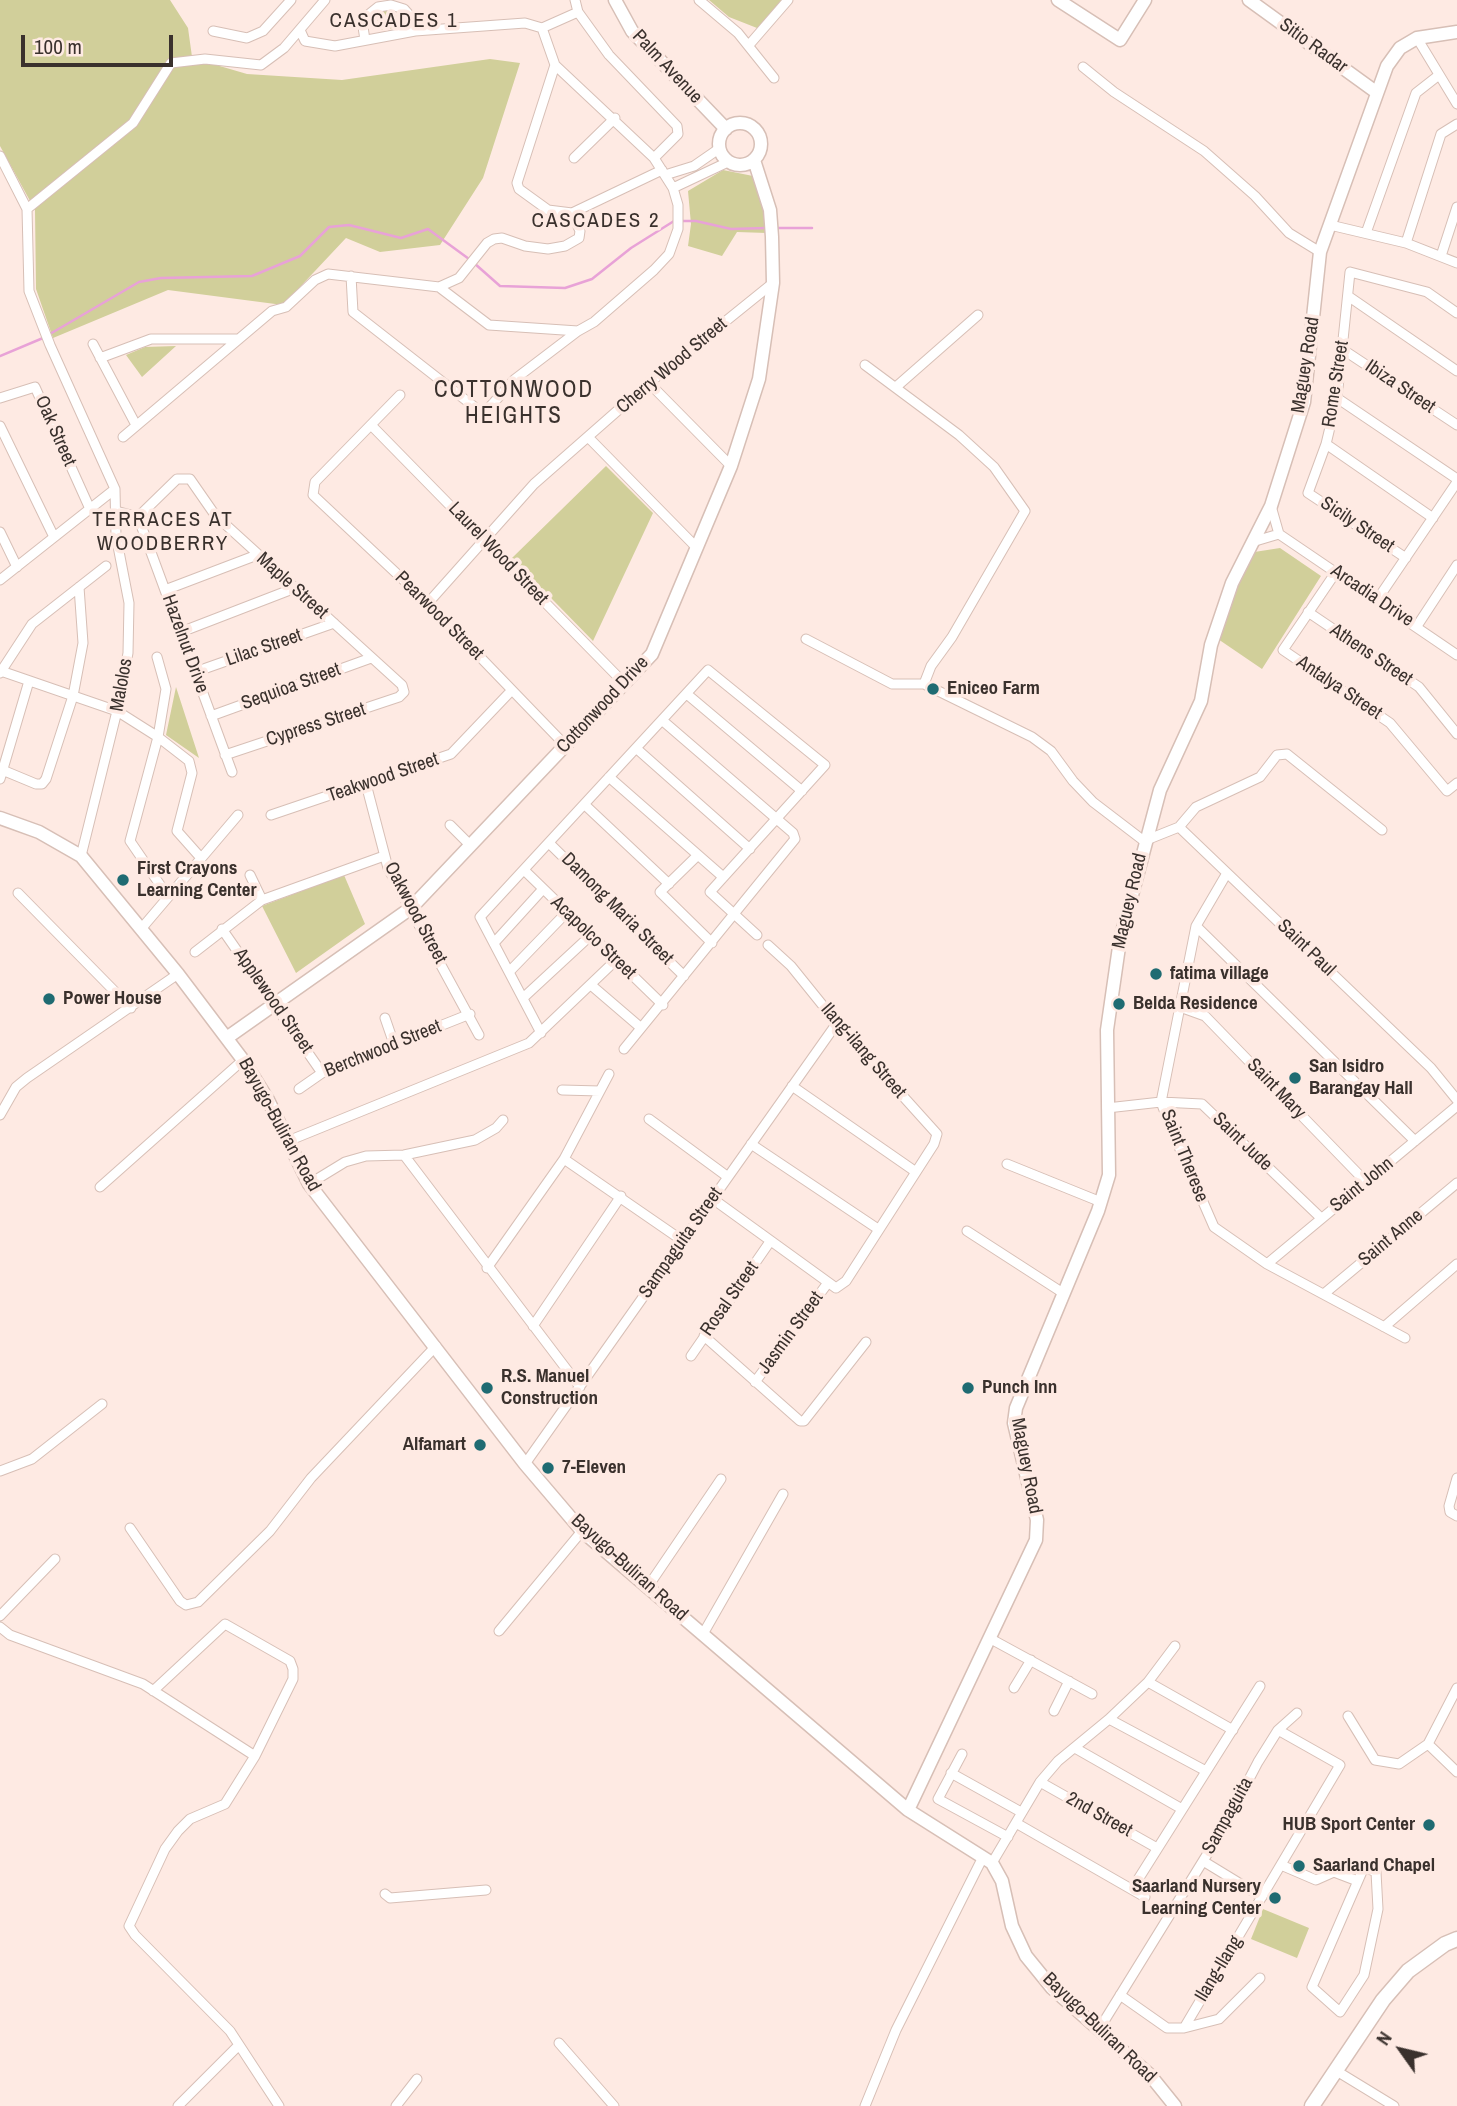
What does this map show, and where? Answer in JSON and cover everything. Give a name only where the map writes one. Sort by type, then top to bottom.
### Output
[{"type":"main road","points":[[1312,2106],[1383,2000],[1408,1971],[1445,1944],[1457,1940]]},
{"type":"street","points":[[213,31],[247,38],[263,31],[291,0]]},
{"type":"street","points":[[27,209],[133,123],[171,63],[205,59],[247,66],[261,65],[284,48],[325,0]]},
{"type":"street","points":[[575,0],[578,12],[609,55],[677,126],[678,134],[654,158]]},
{"type":"street","name":"Palm Avenue","points":[[615,0],[632,31],[726,129]]},
{"type":"street","points":[[699,0],[749,45],[774,78]]},
{"type":"street","points":[[749,45],[788,0]]},
{"type":"street","points":[[1062,1],[1122,46],[1145,0]]},
{"type":"street","name":"Sitio Radar","points":[[1249,0],[1376,92]]},
{"type":"street","points":[[365,40],[363,27],[368,15],[379,7],[391,5],[404,9],[412,18],[415,31]]},
{"type":"street","points":[[300,30],[305,41],[335,46],[415,31],[525,23],[542,28],[578,12]]},
{"type":"street","points":[[351,276],[353,312],[481,412],[486,411],[514,379],[604,313],[669,254],[678,229],[678,205],[673,188],[654,158],[615,118],[555,65],[542,28]]},
{"type":"street","points":[[1457,32],[1417,38],[1457,104]]},
{"type":"street","name":"Maguey Road","points":[[908,1810],[1036,1539],[1037,1520],[1018,1443],[1016,1408],[1101,1202],[1111,1160],[1107,1108],[1107,1030],[1120,940],[1144,841],[1160,790],[1201,701],[1211,645],[1232,583],[1271,506],[1304,402],[1320,253],[1387,66],[1400,48],[1417,38]]},
{"type":"street","points":[[555,65],[517,183],[519,189],[548,211],[572,213],[664,173],[694,166],[720,148],[726,129],[741,123],[756,130],[761,145],[754,160],[737,165],[729,162],[720,148]]},
{"type":"street","points":[[1083,67],[1114,92],[1204,151],[1255,197],[1289,233],[1320,253]]},
{"type":"street","points":[[1366,233],[1416,93],[1439,75]]},
{"type":"street","points":[[575,158],[615,118]]},
{"type":"street","points":[[1406,243],[1440,134],[1457,124]]},
{"type":"street","points":[[0,156],[27,209],[29,291],[50,345],[115,489],[0,580]]},
{"type":"street","name":"Cottonwood Drive","points":[[228,1037],[411,908],[652,654],[731,466],[759,379],[773,283],[770,211],[754,160]]},
{"type":"street","points":[[673,188],[729,162]]},
{"type":"street","points":[[1441,256],[1457,207]]},
{"type":"street","points":[[439,288],[459,278],[494,239],[502,238],[525,246],[548,249],[565,246],[579,238],[580,231],[572,213]]},
{"type":"street","points":[[1330,225],[1406,243],[1457,263]]},
{"type":"street","name":"Rome Street","points":[[1308,493],[1326,444],[1337,398],[1350,272],[1427,292],[1457,313]]},
{"type":"street","points":[[123,437],[272,311],[286,307],[315,280],[328,274],[439,288],[489,325],[578,331]]},
{"type":"street","name":"Cherry Wood Street","points":[[428,603],[534,484],[649,383],[773,283]]},
{"type":"street","points":[[1348,296],[1457,371]]},
{"type":"street","points":[[896,387],[978,315]]},
{"type":"street","points":[[100,358],[151,339],[239,339]]},
{"type":"street","points":[[93,344],[136,425]]},
{"type":"street","name":"Ibiza Street","points":[[1342,349],[1457,425]]},
{"type":"street","points":[[865,365],[959,435],[994,467],[1026,511],[952,637],[931,666],[924,684]]},
{"type":"street","points":[[649,383],[731,466]]},
{"type":"street","name":"Oak Street","points":[[0,398],[35,387],[89,509]]},
{"type":"street","points":[[372,426],[400,395]]},
{"type":"street","points":[[1337,398],[1457,480],[1377,600]]},
{"type":"street","points":[[0,426],[54,537]]},
{"type":"street","name":"Pearwood Street","points":[[372,426],[315,482],[313,495],[428,603],[565,745]]},
{"type":"street","name":"Laurel Wood Street","points":[[372,426],[624,683]]},
{"type":"street","points":[[588,437],[697,548]]},
{"type":"street","points":[[1326,444],[1433,518]]},
{"type":"street","name":"Maple Street","points":[[138,517],[177,478],[190,479],[215,515],[402,685],[404,692]]},
{"type":"street","name":"Malolos","points":[[80,856],[117,711],[128,653],[129,603],[116,536],[115,489]]},
{"type":"street","name":"Sicily Street","points":[[1308,493],[1406,558]]},
{"type":"street","points":[[1252,542],[1282,536],[1271,506]]},
{"type":"street","points":[[116,511],[138,517]]},
{"type":"street","name":"Hazelnut Drive","points":[[138,517],[232,772]]},
{"type":"street","points":[[0,532],[17,567]]},
{"type":"street","name":"Arcadia Drive","points":[[1282,536],[1456,651]]},
{"type":"street","points":[[165,590],[257,555]]},
{"type":"street","points":[[1417,626],[1457,565]]},
{"type":"street","points":[[106,566],[32,624],[0,672],[117,711],[158,737],[192,767],[177,831],[201,858]]},
{"type":"street","name":"Antalya Street","points":[[1336,572],[1283,650],[1390,723],[1447,791],[1457,783]]},
{"type":"street","points":[[29,681],[1,773],[36,784],[44,782],[73,696],[83,643],[79,587]]},
{"type":"street","points":[[181,632],[295,588]]},
{"type":"street","name":"Athens Street","points":[[1308,612],[1419,687],[1457,734]]},
{"type":"street","name":"Lilac Street","points":[[195,672],[334,623]]},
{"type":"street","points":[[806,639],[892,684],[924,684],[1032,737],[1051,751],[1093,802],[1144,841],[1179,827],[1196,807],[1260,777],[1277,755],[1287,754],[1382,830]]},
{"type":"street","points":[[157,657],[166,689],[158,737],[130,841],[167,895]]},
{"type":"street","name":"Sequioa Street","points":[[211,716],[372,658]]},
{"type":"street","points":[[541,1033],[480,917],[688,695],[708,670],[825,765],[710,892],[757,935]]},
{"type":"street","name":"Teakwood Street","points":[[271,815],[451,754],[511,691]]},
{"type":"street","name":"Cypress Street","points":[[225,755],[400,697],[404,692]]},
{"type":"street","points":[[688,695],[802,791]]},
{"type":"street","points":[[624,1049],[712,943],[733,912],[795,840],[793,833],[663,721]]},
{"type":"street","points":[[637,749],[750,849]]},
{"type":"street","points":[[609,777],[722,876]]},
{"type":"street","name":"Oakwood Street","points":[[366,784],[384,856],[479,1035]]},
{"type":"street","points":[[584,805],[669,884]]},
{"type":"street","points":[[141,929],[167,895],[238,815]]},
{"type":"street","name":"Bayugo-Buliran Road","points":[[0,818],[39,832],[80,856],[178,974],[243,1060],[309,1184],[526,1464],[582,1531],[908,1810],[988,1860],[1002,1881],[1012,1926],[1026,1956],[1052,1988],[1150,2075],[1175,2106]]},
{"type":"street","points":[[450,825],[470,845]]},
{"type":"street","name":"Saint Paul","points":[[1179,827],[1431,1068],[1457,1100]]},
{"type":"street","name":"Damong Maria Street","points":[[549,843],[684,976]]},
{"type":"street","points":[[698,855],[660,892],[712,943]]},
{"type":"street","points":[[195,952],[262,900],[384,856]]},
{"type":"street","name":"Acapolco Street","points":[[524,870],[615,961],[663,1004]]},
{"type":"street","name":"Saint Therese","points":[[1227,873],[1196,926],[1161,1102],[1213,1227],[1267,1264],[1405,1338]]},
{"type":"street","points":[[250,875],[262,900]]},
{"type":"street","points":[[494,943],[543,889]]},
{"type":"street","points":[[18,893],[131,1008]]},
{"type":"street","points":[[509,972],[567,912]]},
{"type":"street","points":[[1196,926],[1415,1141]]},
{"type":"street","name":"Applewood Street","points":[[222,929],[323,1073]]},
{"type":"street","points":[[523,998],[590,936]]},
{"type":"street","name":"Ilang-ilang Street","points":[[768,945],[791,966],[837,1023],[937,1134],[916,1172]]},
{"type":"street","points":[[288,1141],[529,1042],[615,961]]},
{"type":"street","points":[[0,1115],[16,1087],[27,1078],[178,974]]},
{"type":"street","points":[[591,985],[640,1027]]},
{"type":"street","name":"Saint Mary","points":[[1180,1007],[1205,1016],[1366,1182]]},
{"type":"street","name":"Berchwood Street","points":[[299,1089],[323,1073],[470,1014]]},
{"type":"street","points":[[385,1018],[394,1044]]},
{"type":"street","name":"Sampaguita Street","points":[[526,1464],[837,1023]]},
{"type":"street","points":[[100,1187],[243,1060]]},
{"type":"street","points":[[487,1268],[564,1159],[609,1073]]},
{"type":"street","points":[[713,1199],[827,1284],[835,1289],[841,1285],[916,1172],[792,1086]]},
{"type":"street","points":[[562,1090],[600,1091]]},
{"type":"street","name":"Saint Jude","points":[[1107,1108],[1161,1102],[1202,1104],[1321,1218]]},
{"type":"street","name":"Saint John","points":[[1267,1264],[1457,1106]]},
{"type":"street","points":[[649,1119],[728,1177]]},
{"type":"street","points":[[309,1184],[345,1162],[366,1156],[404,1155],[475,1140],[496,1129],[503,1120]]},
{"type":"street","points":[[751,1144],[878,1229]]},
{"type":"street","points":[[404,1155],[487,1268],[580,1387]]},
{"type":"street","points":[[564,1159],[683,1241]]},
{"type":"street","points":[[1007,1164],[1101,1202]]},
{"type":"street","name":"Saint Anne","points":[[1325,1293],[1457,1183]]},
{"type":"street","points":[[533,1326],[621,1196]]},
{"type":"street","points":[[967,1231],[1063,1293]]},
{"type":"street","name":"Rosal Street","points":[[691,1356],[769,1242]]},
{"type":"street","points":[[1384,1327],[1457,1264]]},
{"type":"street","name":"Jasmin Street","points":[[755,1382],[827,1284]]},
{"type":"street","points":[[704,1336],[804,1422],[866,1342]]},
{"type":"street","points":[[130,1528],[180,1601],[186,1605],[198,1602],[270,1531],[311,1478],[436,1346]]},
{"type":"street","points":[[0,1471],[32,1459],[91,1409],[102,1404]]},
{"type":"street","points":[[1457,1478],[1449,1510],[1457,1516]]},
{"type":"street","points":[[647,1588],[721,1479]]},
{"type":"street","points":[[703,1634],[783,1494]]},
{"type":"street","points":[[499,1631],[582,1531]]},
{"type":"street","points":[[0,1616],[55,1559]]},
{"type":"street","points":[[153,1691],[225,1624],[290,1661],[293,1679],[255,1756],[225,1804],[190,1819],[177,1831],[165,1849],[129,1926],[230,2031],[279,2106]]},
{"type":"street","points":[[0,1627],[10,1635],[121,1674],[153,1691],[255,1756]]},
{"type":"street","points":[[991,1639],[1092,1694]]},
{"type":"street","points":[[865,2106],[896,2030],[988,1860],[1008,1837],[1040,1782],[1148,1682],[1175,1646]]},
{"type":"street","points":[[1014,1688],[1031,1660]]},
{"type":"street","points":[[1054,1711],[1069,1681]]},
{"type":"street","points":[[1148,1682],[1233,1730]]},
{"type":"street","points":[[1132,1889],[1260,1686]]},
{"type":"street","points":[[1348,1716],[1371,1755],[1381,1763],[1399,1764],[1428,1744],[1457,1688]]},
{"type":"street","name":"Sampaguita","points":[[1098,2031],[1203,1861],[1278,1730],[1297,1713]]},
{"type":"street","points":[[1109,1719],[1206,1771]]},
{"type":"street","name":"Ilang-Ilang","points":[[1184,2028],[1340,1765],[1278,1730]]},
{"type":"street","points":[[1428,1744],[1457,1772]]},
{"type":"street","points":[[1075,1748],[1182,1809]]},
{"type":"street","points":[[962,1754],[938,1799],[1008,1837]]},
{"type":"street","points":[[951,1773],[1021,1812]]},
{"type":"street","name":"2nd Street","points":[[1040,1782],[1157,1848]]},
{"type":"street","points":[[1016,1823],[1145,1897]]},
{"type":"street","points":[[1203,1861],[1262,1897]]},
{"type":"street","points":[[1281,1865],[1316,1880],[1334,1872],[1355,1880]]},
{"type":"street","points":[[1364,1867],[1376,1872],[1378,1909],[1364,1975],[1340,2012],[1312,1987],[1355,1880],[1364,1867]]},
{"type":"street","points":[[385,1894],[390,1898],[486,1890]]},
{"type":"street","points":[[1120,1995],[1167,2028],[1184,2028],[1219,2019],[1260,1978]]},
{"type":"street","points":[[559,2043],[614,2106]]},
{"type":"street","points":[[178,2106],[238,2046]]},
{"type":"street","points":[[1335,2070],[1377,2102],[1394,2106]]},
{"type":"street","points":[[396,2106],[417,2079]]},
{"type":"shaded area","points":[[0,0],[170,0],[188,28],[193,64],[206,62],[247,74],[342,80],[490,59],[520,63],[483,178],[440,245],[380,252],[346,238],[283,305],[168,290],[53,338],[36,289],[35,210],[0,146]]},
{"type":"shaded area","points":[[709,0],[787,0],[764,25],[757,28],[729,17]]},
{"type":"shaded area","points":[[388,9],[401,19],[397,27],[384,30],[373,27],[371,22],[375,15]]},
{"type":"shaded area","points":[[723,170],[753,176],[762,194],[767,233],[737,232],[722,256],[688,246],[691,224],[688,191]]},
{"type":"shaded area","points":[[176,346],[142,377],[126,355],[145,347]]},
{"type":"shaded area","points":[[606,466],[653,513],[593,641],[512,558]]},
{"type":"shaded area","points":[[1280,548],[1321,576],[1262,669],[1215,637],[1248,553]]},
{"type":"shaded area","points":[[176,687],[199,758],[166,735]]},
{"type":"shaded area","points":[[344,875],[365,924],[296,973],[262,906]]},
{"type":"shaded area","points":[[1263,1909],[1309,1928],[1297,1958],[1251,1939]]},
{"type":"waterway","points":[[474,263],[500,286],[565,288],[592,279],[631,248],[674,221],[696,221],[731,229],[767,228]]},
{"type":"waterway","points":[[0,356],[43,338],[139,282],[161,278],[252,276],[300,256],[329,227],[349,225],[401,238],[428,229],[469,259]]},
{"type":"waterway","points":[[777,228],[812,228]]},
{"type":"place","name":"Eniceo Farm","points":[[933,689]]},
{"type":"place","name":"First Crayons Learning Center","points":[[123,880]]},
{"type":"place","name":"fatima village","points":[[1156,974]]},
{"type":"place","name":"Power House","points":[[49,999]]},
{"type":"place","name":"Belda Residence","points":[[1119,1004]]},
{"type":"place","name":"San Isidro Barangay Hall","points":[[1295,1078]]},
{"type":"place","name":"R.S. Manuel Construction","points":[[487,1388]]},
{"type":"place","name":"Punch Inn","points":[[968,1388]]},
{"type":"place","name":"Alfamart","points":[[480,1445]]},
{"type":"place","name":"7-Eleven","points":[[548,1468]]},
{"type":"place","name":"HUB Sport Center","points":[[1429,1825]]},
{"type":"place","name":"Saarland Chapel","points":[[1299,1866]]},
{"type":"place","name":"Saarland Nursery Learning Center","points":[[1275,1898]]},
{"type":"district","name":"CASCADES 1","points":[[394,21]]},
{"type":"district","name":"CASCADES 2","points":[[596,221]]},
{"type":"district","name":"COTTONWOOD HEIGHTS","points":[[514,404]]},
{"type":"district","name":"TERRACES AT WOODBERRY","points":[[163,532]]}]
